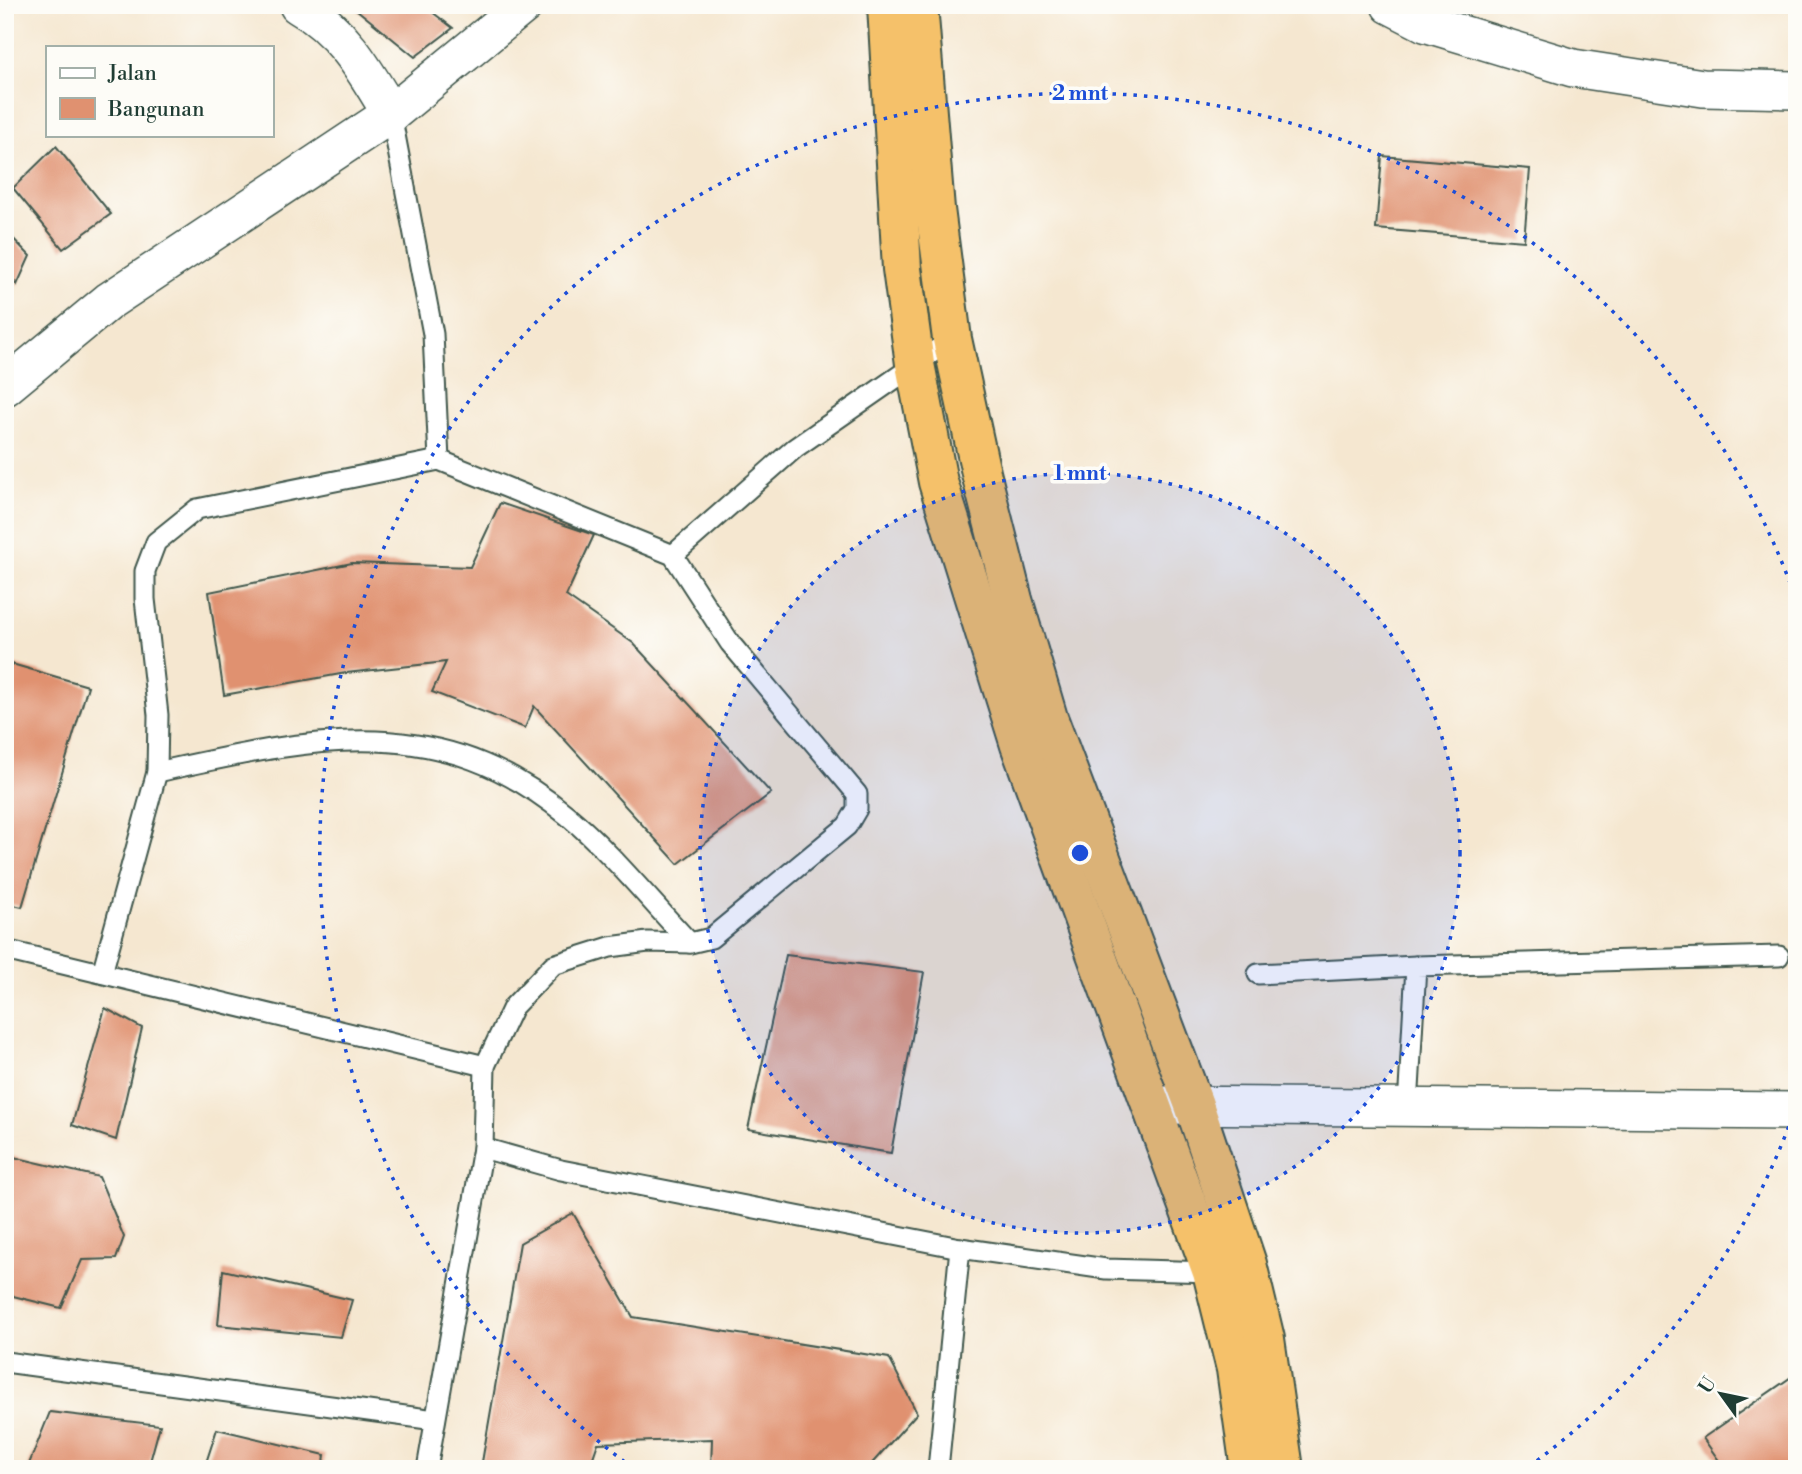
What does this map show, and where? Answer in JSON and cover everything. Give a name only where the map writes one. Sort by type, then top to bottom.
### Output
[{"type":"highway","points":[[887,5],[902,269],[915,365],[938,482],[1020,745],[1212,1272],[1236,1369],[1250,1469]]},
{"type":"highway","points":[[918,5],[935,209],[952,339],[1013,600],[1048,718],[1194,1105],[1256,1302],[1281,1429],[1284,1469]]},
{"type":"street","points":[[298,5],[342,38],[360,61],[391,114]]},
{"type":"street","points":[[5,387],[109,301],[391,114],[524,5]]},
{"type":"street","points":[[1390,5],[1425,23],[1573,68],[1703,88],[1797,90]]},
{"type":"street","points":[[1151,1105],[1797,1111]]},
{"type":"lane","points":[[391,114],[433,334],[439,460]]},
{"type":"lane","points":[[673,555],[795,448],[952,339]]},
{"type":"lane","points":[[102,974],[157,772],[158,715],[145,599],[145,571],[156,542],[197,509],[439,460],[673,555],[730,643],[845,776],[858,800],[847,826],[711,938],[690,943],[648,942],[610,947],[553,965],[513,1007],[485,1066],[483,1148],[427,1469]]},
{"type":"lane","points":[[157,772],[250,752],[338,741],[396,740],[457,752],[519,780],[569,817],[690,943]]},
{"type":"lane","points":[[5,950],[485,1066]]},
{"type":"lane","points":[[1258,974],[1416,966],[1779,956]]},
{"type":"lane","points":[[1409,1107],[1416,966]]},
{"type":"lane","points":[[483,1148],[561,1170],[960,1248],[1106,1269],[1212,1272]]},
{"type":"lane","points":[[938,1469],[960,1248]]},
{"type":"lane","points":[[5,1362],[435,1420]]},
{"type":"building","points":[[351,5],[423,5],[453,28],[415,57]]},
{"type":"building","points":[[56,146],[111,214],[63,249],[13,188]]},
{"type":"building","points":[[1382,156],[1530,169],[1524,241],[1376,229]]},
{"type":"building","points":[[5,230],[30,256],[17,285],[5,271]]},
{"type":"building","points":[[500,503],[594,535],[566,596],[633,643],[771,793],[678,864],[534,706],[525,728],[432,692],[446,662],[346,673],[224,695],[209,592],[352,563],[470,567]]},
{"type":"building","points":[[5,662],[88,686],[22,907],[5,903]]},
{"type":"building","points":[[786,955],[924,972],[891,1153],[748,1129]]},
{"type":"building","points":[[105,1008],[142,1028],[116,1140],[72,1125]]},
{"type":"building","points":[[5,1155],[99,1177],[124,1237],[116,1259],[82,1260],[61,1308],[5,1294]]},
{"type":"building","points":[[573,1213],[633,1317],[889,1358],[917,1413],[867,1469],[711,1469],[712,1439],[598,1443],[589,1469],[489,1469],[482,1462],[520,1243]]},
{"type":"building","points":[[223,1270],[352,1300],[341,1337],[218,1325]]},
{"type":"building","points":[[1797,1373],[1797,1469],[1725,1469],[1703,1438]]},
{"type":"building","points":[[50,1412],[160,1425],[148,1469],[27,1469]]},
{"type":"building","points":[[217,1429],[325,1455],[323,1469],[204,1469]]}]
